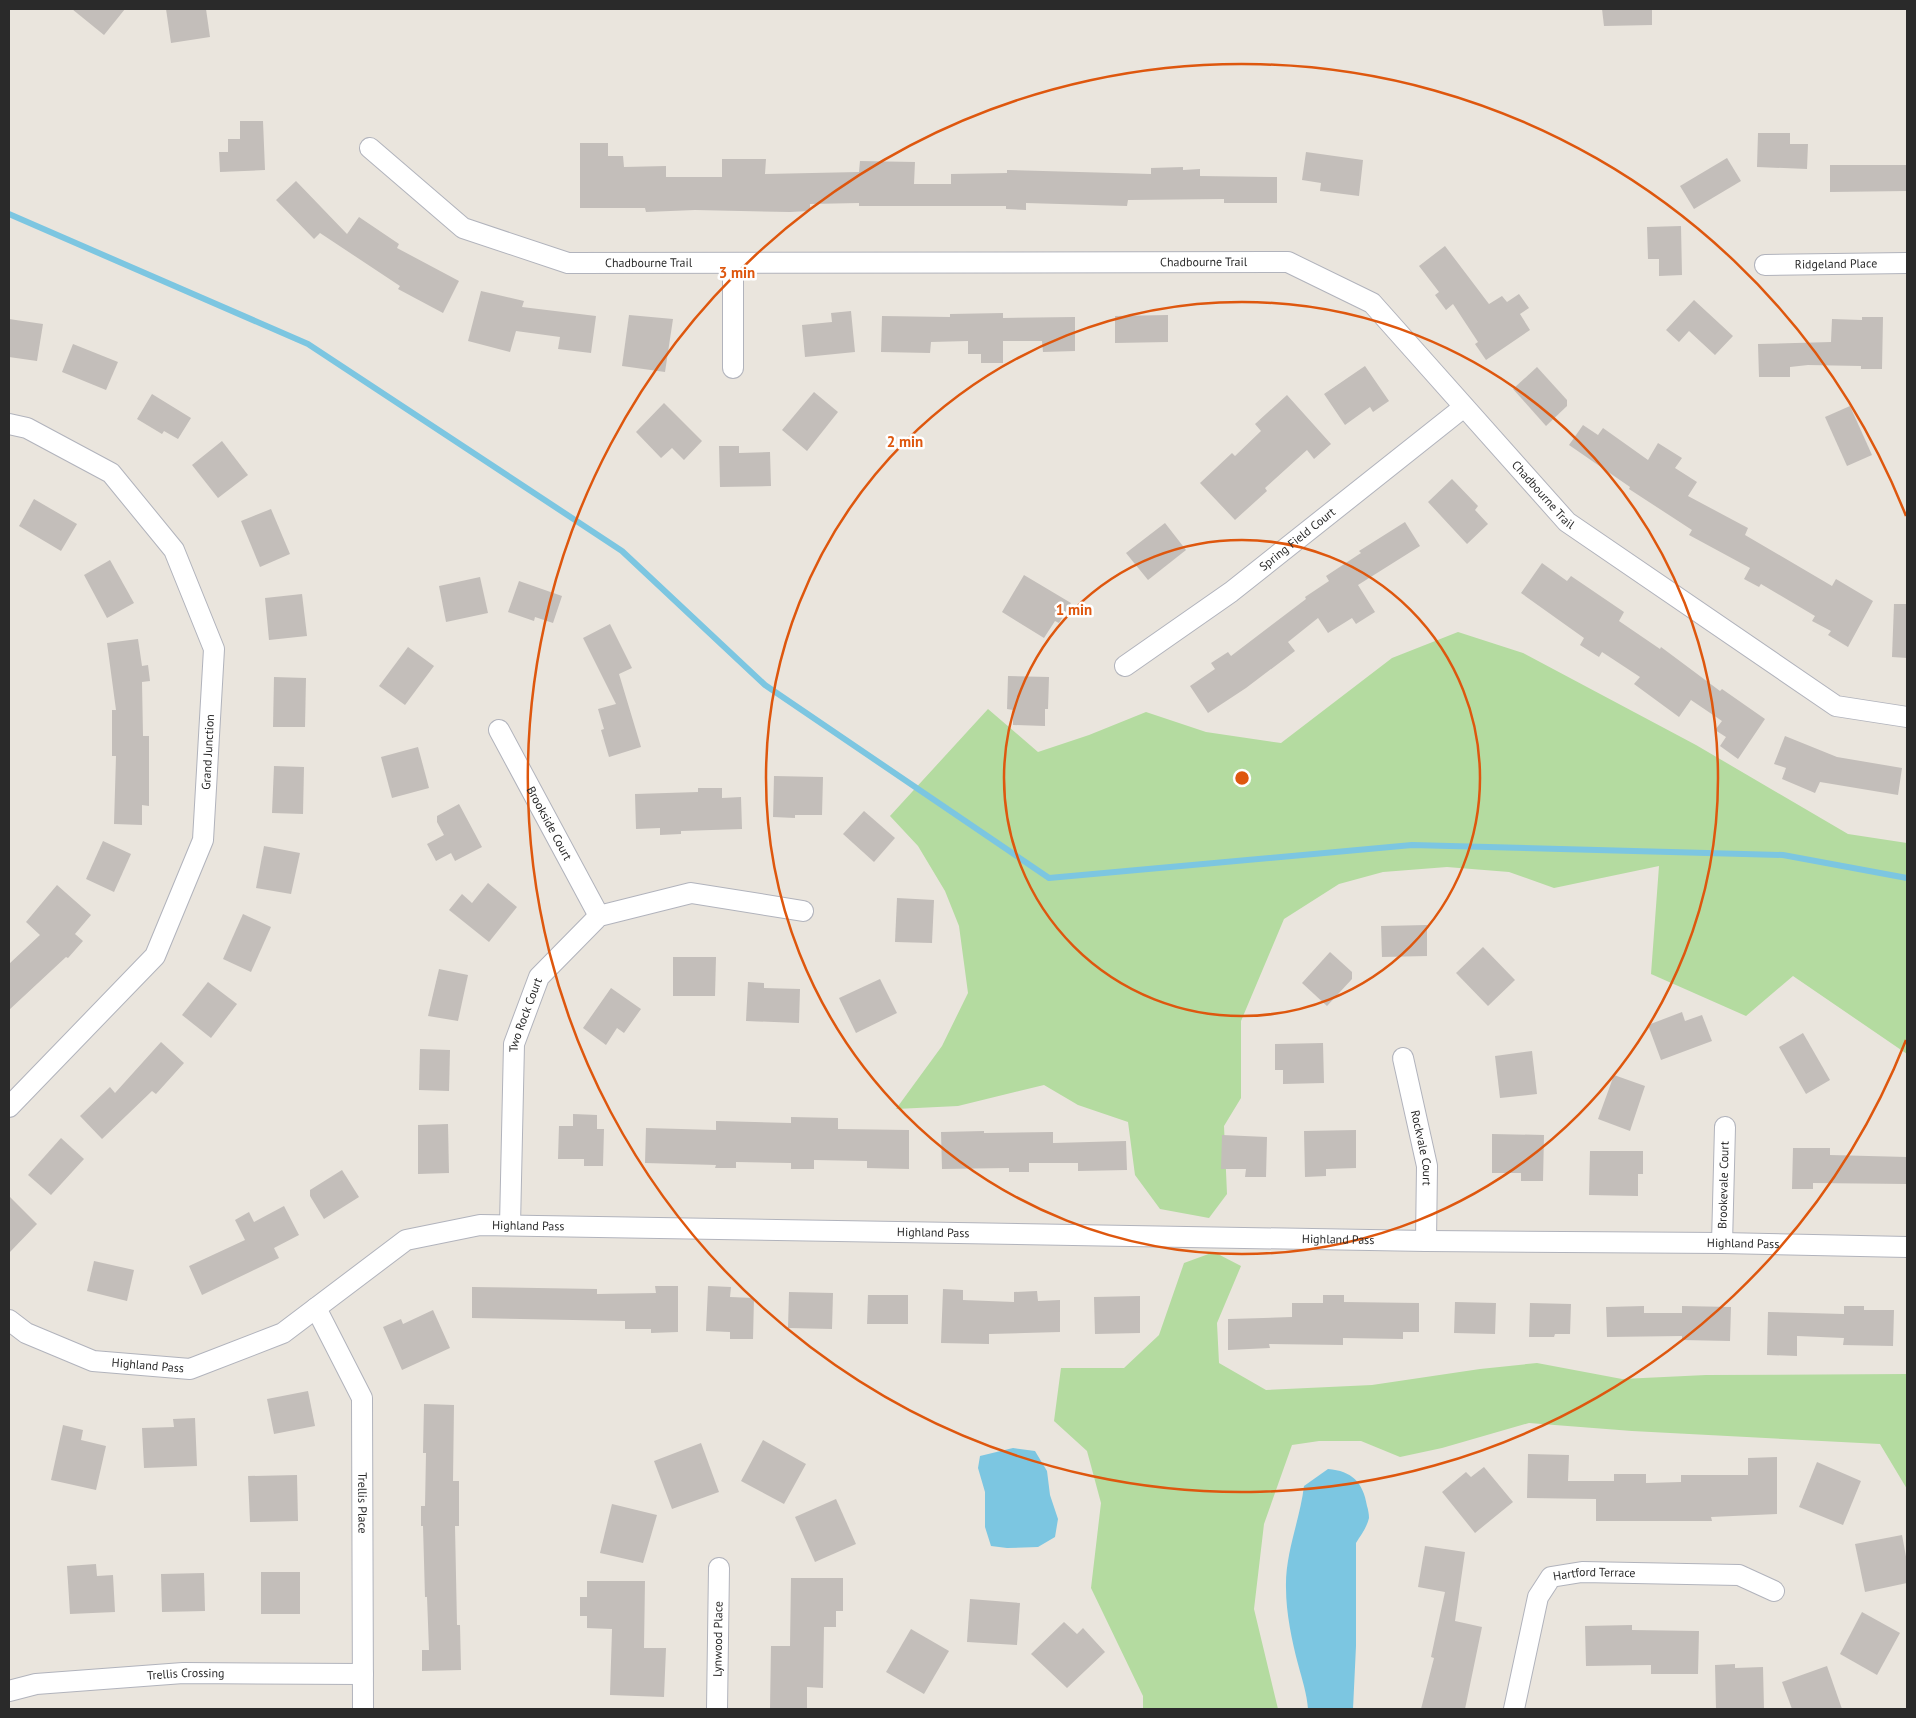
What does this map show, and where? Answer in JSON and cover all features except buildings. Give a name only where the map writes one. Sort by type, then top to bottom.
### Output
[{"type":"street","name":"Chadbourne Trail","points":[[370,148],[463,228],[568,263],[1288,262],[1372,303],[1567,522],[1836,706],[1907,717]]},
{"type":"street","points":[[733,263],[733,368]]},
{"type":"street","name":"Ridgeland Place","points":[[1765,265],[1907,264]]},
{"type":"street","name":"Spring Field Court","points":[[1125,666],[1231,592],[1464,407]]},
{"type":"street","name":"Grand Junction","points":[[9,424],[27,428],[111,473],[174,550],[214,649],[203,840],[155,956],[9,1107]]},
{"type":"street","name":"Brookside Court","points":[[499,730],[599,916]]},
{"type":"street","points":[[599,916],[691,893],[803,911]]},
{"type":"street","name":"Two Rock Court","points":[[510,1225],[514,1044],[539,978],[599,916]]},
{"type":"street","name":"Rockvale Court","points":[[1403,1058],[1427,1166],[1426,1241]]},
{"type":"street","name":"Brookevale Court","points":[[1722,1243],[1725,1127]]},
{"type":"street","name":"Highland Pass","points":[[9,1320],[26,1333],[93,1361],[190,1369],[283,1333],[406,1240],[480,1225],[1907,1247]]},
{"type":"street","name":"Trellis Place","points":[[316,1308],[362,1398],[363,1709]]},
{"type":"street","name":"Lynwood Place","points":[[717,1709],[719,1568]]},
{"type":"street","name":"Hartford Terrace","points":[[1514,1709],[1538,1597],[1551,1576],[1582,1572],[1739,1575],[1774,1591]]},
{"type":"street","name":"Trellis Crossing","points":[[9,1691],[36,1684],[183,1673],[363,1674]]},
{"type":"green space","points":[[1458,632],[1523,653],[1696,745],[1848,834],[1907,843],[1907,1054],[1793,976],[1746,1016],[1651,974],[1659,866],[1554,888],[1509,872],[1447,867],[1383,872],[1339,884],[1284,919],[1241,1021],[1241,1098],[1224,1126],[1227,1194],[1209,1218],[1160,1209],[1135,1175],[1128,1122],[1078,1105],[1044,1085],[958,1106],[896,1109],[942,1046],[968,993],[959,926],[945,891],[918,846],[890,816],[988,709],[1038,752],[1089,735],[1146,712],[1206,732],[1281,743],[1392,658]]},
{"type":"green space","points":[[1214,1252],[1241,1266],[1217,1323],[1219,1363],[1266,1390],[1372,1385],[1480,1369],[1537,1363],[1622,1379],[1706,1375],[1907,1374],[1907,1489],[1880,1444],[1632,1431],[1529,1423],[1442,1448],[1400,1457],[1361,1441],[1319,1441],[1292,1445],[1264,1524],[1254,1609],[1278,1709],[1143,1709],[1143,1696],[1091,1588],[1101,1503],[1087,1451],[1054,1421],[1061,1368],[1124,1368],[1159,1335],[1184,1263]]},
{"type":"water","points":[[1013,1448],[1035,1451],[1047,1471],[1050,1495],[1058,1519],[1055,1537],[1038,1547],[1007,1548],[991,1546],[985,1527],[985,1492],[978,1468],[980,1456]]},
{"type":"water","points":[[1328,1469],[1344,1472],[1355,1479],[1363,1490],[1369,1515],[1367,1525],[1356,1543],[1356,1646],[1353,1709],[1308,1709],[1287,1607],[1286,1575],[1304,1486]]},
{"type":"waterway","points":[[9,214],[308,344],[622,551],[765,685],[1049,878],[1412,845],[1783,855],[1907,878]]}]
